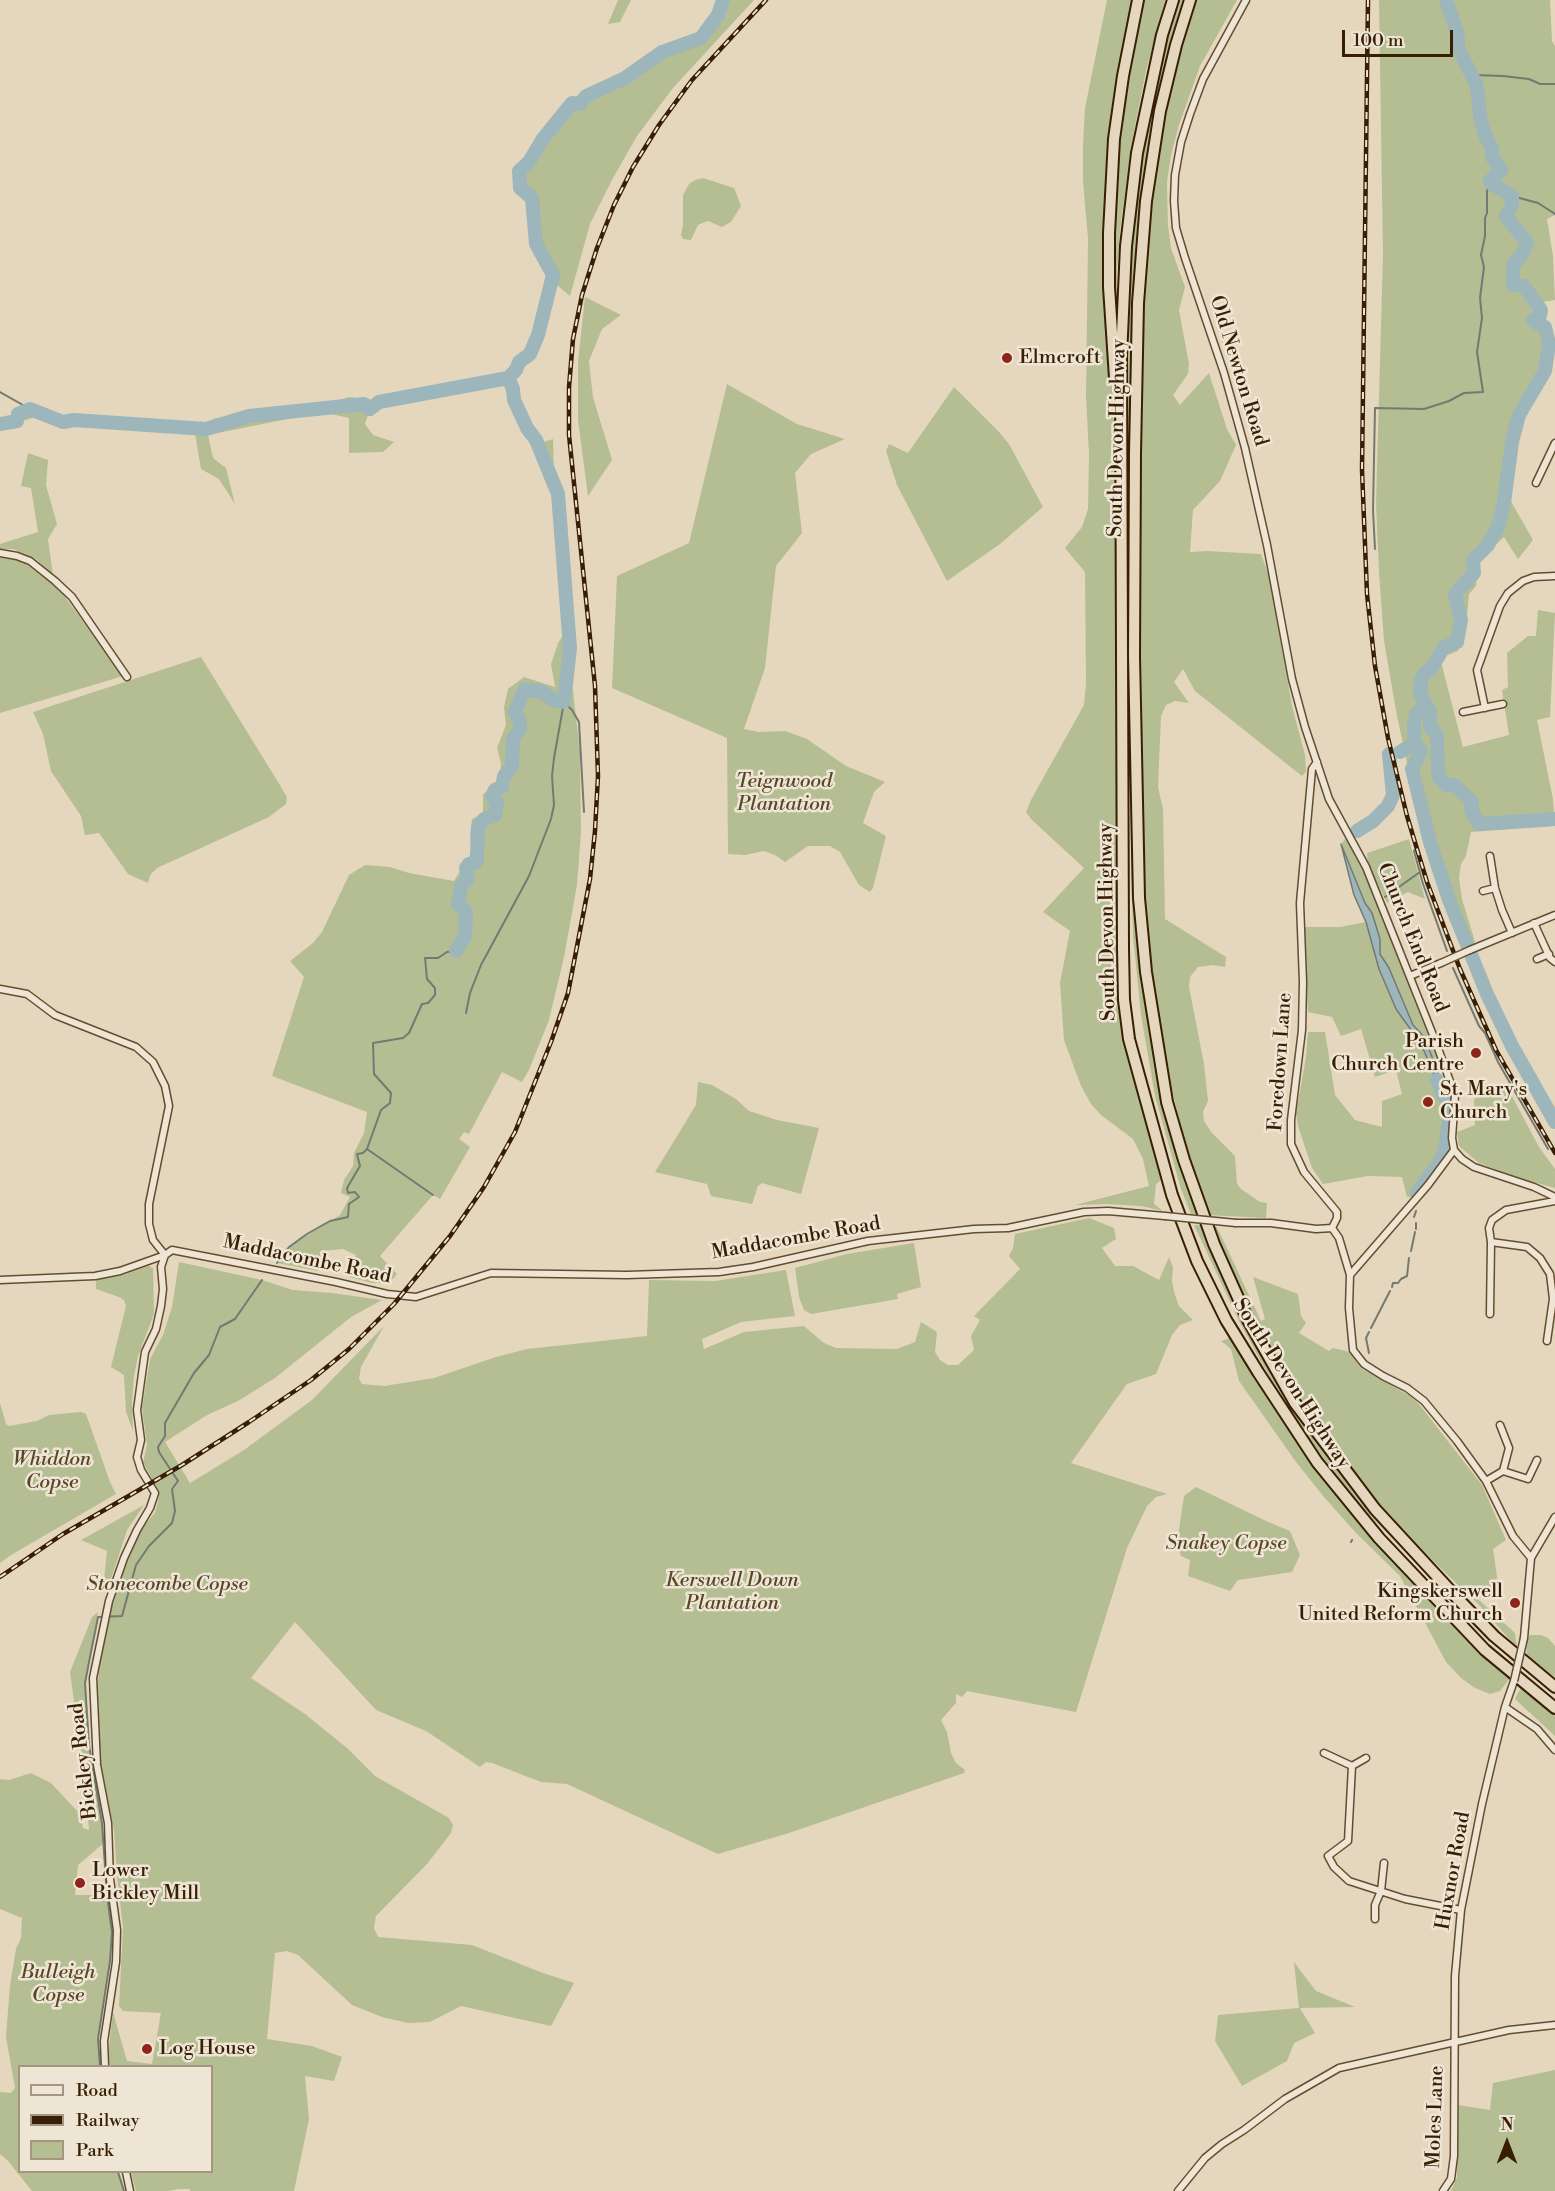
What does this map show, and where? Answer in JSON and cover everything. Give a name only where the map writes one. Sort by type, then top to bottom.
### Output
[{"type":"highway","points":[[1121,448],[1112,338],[1109,232],[1114,139],[1138,0]]},
{"type":"highway","name":"South Devon Highway","points":[[1173,0],[1162,34],[1137,153],[1126,246],[1121,357],[1124,1000],[1129,1039],[1172,1195],[1197,1261],[1226,1320],[1317,1462],[1378,1538],[1485,1650],[1555,1708]]},
{"type":"highway","name":"South Devon Highway","points":[[1190,0],[1160,111],[1146,201],[1138,303],[1134,656],[1139,898],[1146,972],[1167,1102],[1184,1160],[1214,1244],[1248,1320],[1295,1403],[1375,1509],[1494,1636],[1555,1687]]},
{"type":"street","name":"Old Newton Road","points":[[1246,0],[1203,79],[1190,114],[1181,142],[1175,175],[1174,210],[1176,228],[1221,363],[1245,448],[1267,545],[1292,679],[1317,762]]},
{"type":"street","points":[[1536,483],[1555,443]]},
{"type":"street","points":[[0,553],[30,561],[55,580],[72,597],[127,677]]},
{"type":"street","points":[[1485,708],[1477,670],[1500,606],[1508,593],[1523,581],[1534,577],[1555,576]]},
{"type":"street","points":[[1463,712],[1503,704]]},
{"type":"street","name":"Church End Road","points":[[1317,762],[1329,799],[1366,867],[1455,1095],[1452,1138],[1454,1150]]},
{"type":"street","name":"Foredown Lane","points":[[1317,762],[1312,769],[1300,903],[1302,1030],[1291,1119],[1291,1143],[1304,1172],[1337,1212],[1332,1228],[1340,1238],[1350,1275],[1349,1308],[1353,1350],[1364,1364],[1407,1388],[1424,1401],[1486,1481],[1513,1536],[1531,1558]]},
{"type":"street","points":[[1490,856],[1495,888],[1512,933]]},
{"type":"street","points":[[1482,891],[1495,888]]},
{"type":"street","points":[[1410,976],[1555,915]]},
{"type":"street","points":[[1534,923],[1555,962]]},
{"type":"street","points":[[1537,959],[1549,954]]},
{"type":"street","points":[[0,989],[27,994],[55,1015],[136,1047],[153,1062],[165,1086],[169,1106],[149,1204],[149,1224],[153,1240],[165,1255]]},
{"type":"street","points":[[1350,1275],[1428,1185],[1454,1150],[1462,1160],[1474,1167],[1534,1187],[1555,1199]]},
{"type":"street","points":[[1491,1314],[1491,1242],[1488,1228],[1492,1220],[1498,1214],[1518,1206],[1555,1199]]},
{"type":"street","name":"Maddacombe Road","points":[[0,1280],[95,1276],[120,1271],[165,1255],[172,1250],[387,1294],[416,1297],[491,1273],[627,1275],[719,1272],[753,1267],[868,1241],[974,1229],[1008,1228],[1083,1212],[1108,1211],[1236,1223],[1271,1223],[1316,1229],[1332,1228]]},
{"type":"street","points":[[1491,1242],[1527,1247],[1540,1258],[1550,1274],[1553,1299],[1547,1341]]},
{"type":"street","name":"Bickley Road","points":[[105,2065],[104,2041],[116,1962],[117,1930],[110,1879],[108,1823],[97,1765],[93,1678],[107,1608],[124,1558],[150,1508],[155,1493],[141,1470],[137,1457],[141,1440],[137,1410],[146,1352],[156,1329],[161,1306],[163,1289],[160,1267],[165,1255]]},
{"type":"street","points":[[1486,1481],[1503,1471],[1509,1448],[1500,1425]]},
{"type":"street","points":[[1503,1471],[1528,1479],[1537,1460]]},
{"type":"street","points":[[1531,1558],[1555,1517]]},
{"type":"street","name":"Huxnor Road","points":[[1455,2042],[1455,1976],[1461,1910],[1482,1804],[1524,1638],[1531,1558]]},
{"type":"street","points":[[1505,1707],[1538,1729],[1555,1750]]},
{"type":"street","points":[[1324,1753],[1352,1766]]},
{"type":"street","points":[[1352,1766],[1366,1758]]},
{"type":"street","points":[[1352,1766],[1348,1841],[1328,1856],[1334,1867],[1348,1881],[1405,1899],[1461,1910]]},
{"type":"street","points":[[1375,1919],[1375,1905],[1381,1891],[1384,1863]]},
{"type":"street","points":[[1178,2191],[1205,2158],[1222,2144],[1285,2099],[1340,2068],[1509,2031],[1555,2025]]},
{"type":"street","name":"Moles Lane","points":[[1443,2191],[1451,2179],[1453,2163],[1455,2042]]},
{"type":"street","points":[[126,2173],[130,2191]]},
{"type":"green space","points":[[618,0],[631,0],[620,22],[608,24]]},
{"type":"green space","points":[[723,0],[754,0],[673,88],[637,136],[590,224],[570,296],[551,280],[537,250],[529,207],[516,189],[519,171],[529,162],[542,140],[572,103],[580,104],[586,96],[625,78],[662,52],[701,38],[718,15]]},
{"type":"green space","points":[[1107,0],[1132,0],[1119,70],[1106,307],[1116,435],[1126,959],[1137,1048],[1164,1178],[1156,1184],[1154,1204],[1163,1211],[1141,1206],[1075,1205],[1149,1186],[1143,1159],[1133,1139],[1101,1115],[1091,1104],[1081,1086],[1064,1040],[1060,983],[1070,931],[1043,912],[1084,868],[1026,812],[1084,705],[1086,683],[1085,572],[1065,548],[1082,527],[1088,509],[1089,454],[1086,397],[1088,239],[1083,181],[1083,144],[1085,108]]},
{"type":"green space","points":[[1142,0],[1165,0],[1146,71],[1131,146],[1120,231],[1117,330],[1114,330],[1111,233],[1120,125]]},
{"type":"green space","points":[[1174,0],[1183,0],[1173,32],[1157,107],[1141,203],[1133,295],[1130,475],[1138,934],[1145,1004],[1160,1096],[1198,1214],[1191,1214],[1181,1189],[1155,1096],[1141,1015],[1133,936],[1131,872],[1127,406],[1131,237],[1149,95]]},
{"type":"green space","points":[[1195,0],[1237,0],[1200,66],[1171,155],[1167,182],[1168,226],[1171,248],[1185,287],[1179,310],[1189,364],[1188,374],[1173,395],[1180,405],[1209,373],[1227,429],[1236,445],[1220,481],[1193,510],[1190,552],[1261,554],[1269,576],[1292,706],[1305,755],[1306,772],[1302,776],[1195,691],[1183,669],[1174,682],[1189,703],[1175,701],[1166,705],[1161,716],[1158,787],[1163,809],[1165,919],[1226,957],[1225,967],[1213,965],[1198,967],[1190,977],[1189,987],[1204,1064],[1208,1101],[1203,1112],[1204,1121],[1211,1132],[1235,1156],[1237,1184],[1260,1202],[1267,1203],[1266,1218],[1207,1215],[1188,1155],[1168,1075],[1150,973],[1143,868],[1139,422],[1144,284],[1152,191],[1164,112]]},
{"type":"green space","points":[[1379,0],[1550,0],[1552,41],[1555,46],[1555,215],[1547,219],[1553,256],[1555,300],[1542,302],[1542,324],[1551,352],[1540,377],[1521,404],[1512,431],[1505,491],[1533,540],[1518,559],[1504,537],[1479,561],[1476,586],[1469,594],[1466,627],[1458,651],[1440,658],[1463,747],[1509,735],[1502,690],[1508,687],[1507,653],[1528,636],[1536,636],[1538,610],[1555,613],[1550,717],[1537,720],[1553,799],[1555,826],[1471,832],[1459,878],[1462,899],[1475,942],[1464,946],[1414,796],[1384,641],[1376,504],[1383,254]]},
{"type":"green space","points":[[703,178],[734,188],[741,206],[731,222],[722,227],[708,221],[705,222],[698,225],[691,240],[683,239],[681,235],[683,195],[689,184]]},
{"type":"green space","points":[[585,297],[621,315],[602,329],[589,361],[593,397],[612,460],[588,496],[578,420],[578,362]]},
{"type":"green space","name":"Teignwood Plantation","points":[[727,384],[797,424],[845,439],[811,454],[795,473],[802,533],[776,566],[765,668],[744,729],[759,732],[785,731],[807,739],[846,766],[885,782],[874,792],[863,823],[886,836],[870,892],[859,885],[840,852],[830,846],[808,846],[785,862],[764,851],[745,855],[728,854],[727,738],[612,688],[617,576],[689,543]]},
{"type":"green space","points":[[954,387],[1009,444],[1043,507],[1000,544],[947,581],[897,485],[886,451],[889,444],[908,453]]},
{"type":"green space","points":[[349,397],[369,400],[370,409],[365,424],[373,435],[394,442],[383,452],[349,453],[349,418],[322,412],[208,435],[213,458],[226,468],[235,504],[219,479],[201,469],[194,428],[216,418],[328,404]]},
{"type":"green space","points":[[30,409],[42,415],[0,428],[0,418],[17,421],[18,414]]},
{"type":"green space","points":[[553,439],[555,504],[534,445]]},
{"type":"green space","points":[[28,453],[48,460],[46,485],[57,524],[48,539],[53,575],[36,559],[13,549],[0,549],[0,544],[38,532],[31,488],[21,486]]},
{"type":"green space","points":[[0,557],[23,562],[60,590],[123,676],[0,713]]},
{"type":"green space","points":[[566,631],[580,751],[581,833],[577,885],[564,957],[549,1020],[529,1070],[522,1082],[502,1072],[469,1134],[464,1132],[459,1139],[470,1147],[440,1199],[433,1195],[380,1256],[397,1274],[389,1283],[372,1283],[349,1277],[356,1255],[343,1249],[321,1251],[318,1271],[277,1263],[289,1247],[340,1215],[350,1197],[341,1193],[344,1180],[353,1166],[354,1153],[364,1133],[367,1112],[272,1076],[304,977],[290,961],[313,943],[322,932],[349,875],[365,865],[390,867],[409,873],[454,881],[472,852],[470,837],[472,819],[483,814],[483,794],[494,787],[500,775],[501,763],[497,748],[506,725],[504,707],[508,689],[524,677],[555,687],[551,664],[558,643]]},
{"type":"green space","points":[[201,657],[287,797],[286,804],[269,817],[157,868],[150,875],[148,883],[128,874],[99,833],[85,835],[81,816],[51,771],[43,734],[33,712]]},
{"type":"green space","points":[[1346,838],[1364,873],[1441,1068],[1437,1070],[1425,1038],[1413,1025],[1389,968],[1380,954],[1380,939],[1372,913],[1365,903],[1341,844]]},
{"type":"green space","points":[[1409,839],[1425,899],[1408,892],[1387,903],[1368,864],[1367,853]]},
{"type":"green space","points":[[1366,922],[1379,969],[1396,1009],[1421,1044],[1440,1090],[1451,1102],[1445,1151],[1441,1160],[1412,1197],[1407,1197],[1402,1177],[1368,1176],[1323,1184],[1312,1168],[1298,1126],[1296,1113],[1308,1032],[1325,1032],[1335,1095],[1355,1120],[1382,1127],[1382,1101],[1402,1094],[1396,1070],[1375,1077],[1361,1029],[1341,1036],[1332,1017],[1308,1012],[1303,927],[1340,927]]},
{"type":"green space","points":[[698,1082],[712,1085],[736,1099],[749,1111],[777,1120],[819,1128],[801,1194],[762,1183],[758,1186],[752,1204],[711,1196],[707,1184],[655,1172],[696,1105]]},
{"type":"green space","points":[[1506,1085],[1539,1147],[1555,1169],[1555,1188],[1479,1163],[1459,1146],[1457,1132],[1475,1125],[1474,1099]]},
{"type":"green space","name":"Kerswell Down Plantation","points":[[1089,1218],[1114,1228],[1116,1239],[1102,1248],[1115,1266],[1133,1266],[1159,1280],[1169,1257],[1173,1267],[1172,1282],[1179,1306],[1193,1320],[1180,1325],[1172,1335],[1156,1374],[1127,1384],[1071,1463],[1167,1494],[1156,1497],[1147,1506],[1127,1548],[1076,1712],[967,1691],[962,1697],[956,1694],[956,1703],[941,1720],[947,1732],[951,1753],[956,1763],[965,1770],[964,1773],[789,1833],[718,1854],[567,1784],[541,1782],[492,1763],[486,1762],[480,1767],[426,1731],[376,1710],[295,1622],[251,1678],[305,1714],[347,1748],[375,1776],[449,1818],[453,1825],[451,1833],[427,1864],[376,1916],[374,1928],[378,1937],[472,1945],[574,1983],[551,2026],[461,2006],[430,2022],[408,2023],[382,2017],[352,2005],[298,1955],[287,1951],[275,1953],[267,2039],[312,2046],[342,2057],[334,2081],[305,2076],[309,2119],[294,2191],[190,2191],[190,2189],[179,2189],[136,2191],[131,2173],[213,2173],[213,2065],[110,2065],[108,2055],[113,2012],[127,2061],[152,2064],[161,2013],[123,2011],[119,2006],[123,1928],[114,1830],[101,1765],[97,1696],[99,1665],[108,1619],[131,1547],[139,1531],[155,1513],[159,1496],[158,1489],[143,1463],[147,1445],[142,1408],[150,1359],[163,1335],[172,1307],[179,1262],[262,1280],[293,1290],[382,1300],[351,1317],[275,1378],[238,1401],[207,1415],[165,1442],[190,1483],[244,1450],[312,1400],[384,1326],[361,1367],[359,1379],[362,1384],[384,1386],[434,1378],[527,1349],[647,1336],[649,1280],[715,1281],[786,1270],[795,1316],[741,1322],[702,1339],[704,1349],[744,1332],[804,1326],[824,1343],[836,1348],[897,1349],[915,1342],[921,1322],[937,1332],[935,1352],[940,1360],[948,1365],[958,1365],[974,1350],[971,1336],[980,1320],[974,1316],[1020,1269],[1009,1256],[1015,1234]]},
{"type":"green space","points":[[1194,1225],[1202,1225],[1209,1242],[1337,1467],[1515,1658],[1514,1663],[1375,1521],[1345,1487],[1299,1426],[1240,1323]]},
{"type":"green space","points":[[1211,1226],[1217,1227],[1261,1321],[1265,1319],[1253,1277],[1298,1294],[1301,1316],[1306,1323],[1299,1333],[1329,1351],[1333,1348],[1350,1352],[1361,1368],[1410,1396],[1419,1404],[1482,1485],[1506,1540],[1493,1549],[1498,1584],[1488,1588],[1486,1594],[1479,1596],[1479,1600],[1515,1633],[1517,1648],[1480,1606],[1407,1536],[1349,1469],[1316,1426],[1261,1335]]},
{"type":"green space","points":[[914,1243],[921,1287],[897,1294],[898,1299],[811,1314],[804,1310],[799,1297],[795,1268],[847,1254]]},
{"type":"green space","points":[[148,1266],[153,1268],[154,1314],[138,1356],[134,1376],[133,1431],[126,1412],[124,1375],[111,1367],[126,1306],[124,1300],[119,1297],[96,1289],[96,1279],[123,1275]]},
{"type":"green space","points":[[1230,1332],[1244,1349],[1318,1465],[1510,1678],[1500,1691],[1490,1694],[1475,1688],[1461,1678],[1446,1662],[1400,1576],[1355,1532],[1324,1497],[1296,1462],[1239,1381],[1231,1349],[1221,1341],[1228,1339]]},
{"type":"green space","name":"Whiddon Copse","points":[[0,1403],[6,1424],[9,1426],[37,1421],[49,1415],[81,1412],[86,1414],[116,1494],[0,1563]]},
{"type":"green space","name":"Snakey Copse","points":[[1196,1487],[1290,1531],[1300,1555],[1292,1572],[1238,1580],[1230,1591],[1188,1576],[1190,1560],[1181,1556],[1177,1543],[1184,1496]]},
{"type":"green space","points":[[144,1505],[127,1530],[110,1582],[104,1580],[107,1551],[81,1540]]},
{"type":"green space","name":"Bulleigh Copse","points":[[98,1612],[85,1683],[89,1745],[105,1842],[78,1865],[75,1895],[107,1895],[112,1932],[98,2039],[100,2065],[18,2065],[18,2173],[118,2173],[124,2191],[32,2191],[0,2154],[0,2092],[11,2093],[15,2088],[6,2037],[10,1985],[16,1949],[21,1938],[22,1918],[0,1909],[0,1779],[9,1780],[31,1773],[51,1783],[80,1814],[83,1828],[89,1830],[82,1756],[70,1672],[92,1617]]},
{"type":"green space","points":[[1530,1635],[1541,1635],[1548,1638],[1555,1646],[1555,1677],[1527,1659],[1526,1641]]},
{"type":"green space","points":[[1522,1686],[1555,1707],[1555,1736],[1515,1699]]},
{"type":"green space","points":[[1294,1962],[1316,1991],[1355,2007],[1300,2008],[1315,2033],[1294,2043],[1287,2061],[1242,2086],[1215,2041],[1218,2015],[1299,2008]]},
{"type":"green space","points":[[1555,2070],[1555,2191],[1451,2191],[1457,2177],[1458,2105],[1490,2110],[1493,2083]]},
{"type":"water","points":[[1341,844],[1365,903],[1372,913],[1380,939],[1380,954],[1389,968],[1413,1025],[1425,1038],[1439,1076],[1443,1095],[1421,1044],[1396,1009],[1379,969],[1366,922],[1354,895]]},
{"type":"waterway","points":[[456,951],[465,936],[466,912],[458,904],[461,886],[468,879],[466,868],[469,864],[475,863],[477,859],[478,827],[484,819],[495,815],[497,803],[492,796],[495,790],[502,787],[504,776],[512,766],[513,739],[520,729],[520,721],[515,712],[524,690],[540,691],[554,700],[564,702],[570,648],[558,494],[536,440],[527,428],[514,400],[513,389],[508,378],[516,370],[519,362],[530,354],[538,335],[553,275],[536,244],[532,198],[520,188],[519,171],[529,162],[542,140],[572,103],[580,104],[586,96],[625,78],[662,52],[701,38],[718,15],[723,0]]},
{"type":"waterway","points":[[1446,0],[1457,32],[1459,50],[1477,86],[1480,116],[1485,135],[1492,148],[1492,157],[1501,170],[1490,181],[1512,196],[1512,205],[1506,216],[1527,243],[1523,253],[1513,265],[1513,285],[1524,286],[1541,310],[1540,316],[1533,320],[1545,327],[1549,344],[1545,371],[1519,415],[1512,442],[1504,503],[1498,527],[1488,545],[1473,560],[1474,573],[1455,594],[1461,620],[1457,642],[1444,647],[1431,669],[1425,673],[1421,680],[1420,694],[1430,712],[1430,727],[1437,735],[1438,776],[1446,785],[1454,785],[1472,802],[1471,810],[1479,824],[1555,819]]},
{"type":"waterway","points":[[1473,75],[1503,76],[1529,79],[1540,84],[1555,84]]},
{"type":"waterway","points":[[1375,549],[1373,510],[1375,408],[1424,409],[1449,401],[1464,393],[1483,392],[1477,352],[1482,318],[1480,298],[1484,267],[1481,255],[1490,181]]},
{"type":"waterway","points":[[1512,196],[1538,203],[1555,214]]},
{"type":"waterway","points":[[0,424],[17,421],[18,414],[30,409],[63,422],[74,420],[206,429],[249,416],[364,404],[370,409],[379,402],[508,378]]},
{"type":"waterway","points":[[0,392],[30,409]]},
{"type":"waterway","points":[[466,1013],[470,993],[481,965],[529,876],[551,819],[554,805],[552,776],[564,702]]},
{"type":"waterway","points":[[565,703],[579,722],[584,812]]},
{"type":"waterway","points":[[1426,705],[1416,714],[1415,743],[1421,751],[1412,769],[1430,842],[1449,900],[1487,994],[1512,1046],[1555,1122]]},
{"type":"waterway","points":[[1400,752],[1415,743]]},
{"type":"waterway","points":[[1357,831],[1373,821],[1388,806],[1393,795],[1389,754]]},
{"type":"waterway","points":[[1425,846],[1431,845]]},
{"type":"waterway","points":[[1416,849],[1414,851],[1423,884],[1447,951]]},
{"type":"waterway","points":[[1385,897],[1420,872]]},
{"type":"waterway","points":[[277,1263],[289,1247],[307,1234],[330,1221],[348,1217],[349,1204],[359,1197],[355,1192],[348,1193],[347,1188],[360,1166],[357,1154],[367,1149],[381,1110],[390,1103],[391,1093],[374,1074],[373,1043],[403,1038],[409,1033],[422,1004],[428,1003],[435,995],[435,988],[427,979],[425,958],[438,958],[447,952],[456,951]]},
{"type":"waterway","points":[[1453,968],[1479,1026],[1485,1033],[1498,1062],[1548,1149]]},
{"type":"waterway","points":[[1417,1193],[1445,1151],[1451,1102],[1443,1095],[1437,1080]]},
{"type":"waterway","points":[[367,1149],[433,1195]]},
{"type":"waterway","points":[[1414,1217],[1416,1211]]},
{"type":"waterway","points":[[1416,1223],[1416,1229]]},
{"type":"waterway","points":[[1411,1251],[1415,1232]]},
{"type":"waterway","points":[[1392,1287],[1393,1283],[1398,1283],[1407,1276],[1409,1258]]},
{"type":"waterway","points":[[100,2065],[98,2039],[112,1932],[102,1823],[89,1745],[85,1683],[98,1617],[122,1616],[136,1565],[149,1546],[172,1523],[175,1511],[172,1489],[178,1481],[159,1452],[158,1447],[165,1436],[165,1423],[194,1373],[209,1355],[220,1327],[235,1319],[262,1280]]},
{"type":"waterway","points":[[1371,1328],[1390,1291]]},
{"type":"waterway","points":[[1369,1332],[1366,1338],[1369,1353]]},
{"type":"waterway","points":[[118,2173],[124,2191]]},
{"type":"railway","points":[[0,1577],[63,1534],[182,1465],[249,1422],[311,1380],[349,1349],[394,1304],[450,1236],[484,1187],[515,1132],[568,993],[590,879],[595,831],[598,776],[595,686],[569,435],[569,387],[573,339],[582,295],[614,205],[633,167],[659,125],[692,80],[766,0]]},
{"type":"railway","points":[[1368,0],[1362,470],[1367,594],[1375,666],[1388,738],[1407,816],[1427,882],[1460,969],[1496,1050],[1555,1153]]},
{"type":"place","name":"Elmcroft","points":[[1007,358]]},
{"type":"place","name":"Parish Church Centre","points":[[1476,1053]]},
{"type":"place","name":"St. Mary's Church","points":[[1428,1102]]},
{"type":"place","name":"Kingskerswell United Reform Church","points":[[1515,1603]]},
{"type":"place","name":"Lower Bickley Mill","points":[[80,1883]]},
{"type":"place","name":"Log House","points":[[147,2049]]},
{"type":"park label","name":"Stonecombe Copse","points":[[167,1585]]}]
